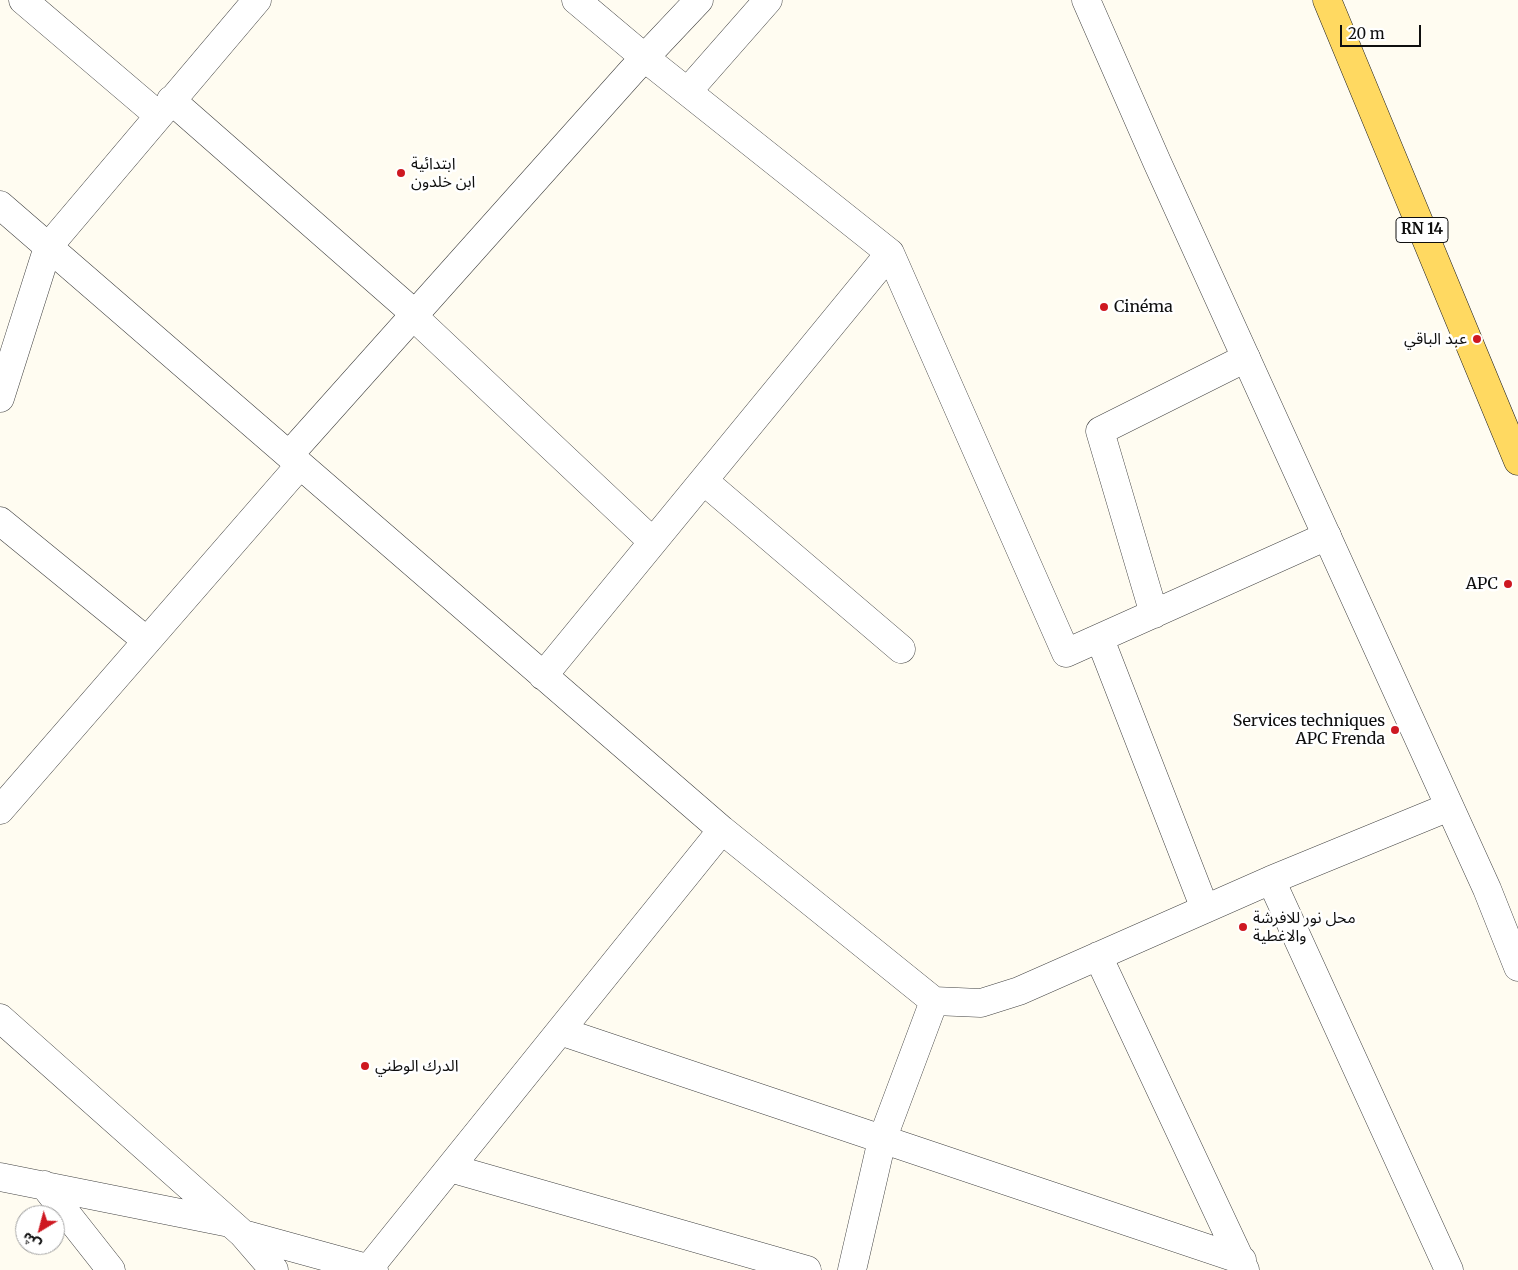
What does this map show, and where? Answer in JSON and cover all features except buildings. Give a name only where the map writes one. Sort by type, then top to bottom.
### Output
[{"type":"main road","name":"RN 14","points":[[1327,0],[1518,461]]},
{"type":"street","points":[[23,0],[165,107],[414,315],[654,542]]},
{"type":"street","points":[[0,398],[48,247],[257,0]]},
{"type":"street","points":[[576,0],[890,253],[1066,653],[1327,536]]},
{"type":"street","points":[[0,810],[147,641],[414,315],[632,71],[699,0]]},
{"type":"street","points":[[688,91],[768,0]]},
{"type":"street","points":[[1086,0],[1487,889],[1518,967]]},
{"type":"street","points":[[0,205],[722,830],[934,1001],[981,1003],[1019,991],[1271,880],[1449,807]]},
{"type":"street","points":[[543,676],[890,253]]},
{"type":"street","points":[[1154,614],[1100,431],[1246,358]]},
{"type":"street","points":[[704,480],[901,649]]},
{"type":"street","points":[[0,521],[147,641]]},
{"type":"street","points":[[1100,638],[1204,909]]},
{"type":"street","points":[[0,1176],[237,1229],[371,1269],[722,830]]},
{"type":"street","points":[[1271,880],[1449,1270]]},
{"type":"street","points":[[1098,956],[1243,1265]]},
{"type":"street","points":[[852,1270],[882,1140],[934,1001]]},
{"type":"street","points":[[0,1018],[237,1229],[274,1270]]},
{"type":"street","points":[[560,1031],[1243,1265]]},
{"type":"street","points":[[450,1168],[807,1270]]},
{"type":"street","points":[[44,1185],[111,1270]]},
{"type":"place","name":"ابتدائية ابن خلدون","points":[[401,173]]},
{"type":"place","name":"Cinéma","points":[[1104,307]]},
{"type":"place","name":"عبد الباقي","points":[[1477,339]]},
{"type":"place","name":"APC","points":[[1508,584]]},
{"type":"place","name":"Services techniques APC Frenda","points":[[1395,730]]},
{"type":"place","name":"محل نور للافرشة والاغطية","points":[[1243,927]]},
{"type":"place","name":"الدرك الوطني","points":[[365,1066]]}]
